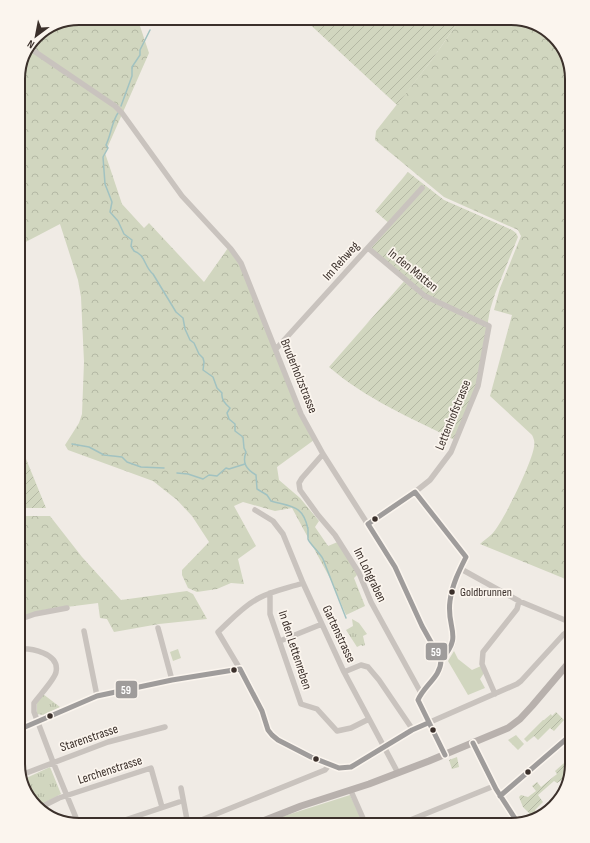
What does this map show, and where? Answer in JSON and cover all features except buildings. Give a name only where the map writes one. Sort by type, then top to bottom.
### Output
[{"type":"main road","points":[[271,818],[301,806],[398,773],[508,728],[516,723],[532,706],[565,667]]},
{"type":"street","name":"Bruderholzstrasse","points":[[40,56],[122,113],[182,196],[231,249],[241,263],[276,349],[294,399],[323,454],[395,567],[422,626],[441,660]]},
{"type":"street","name":"Im Rehweg","points":[[276,349],[422,188]]},
{"type":"street","name":"In den Matten","points":[[368,248],[425,296],[489,326]]},
{"type":"street","name":"Lettenhofstrasse","points":[[368,524],[430,480],[452,452],[478,386],[489,326]]},
{"type":"street","name":"Im Lohgraben","points":[[323,454],[302,478],[299,483],[300,490],[335,535],[356,566],[373,606],[421,693]]},
{"type":"street","points":[[415,492],[466,557],[454,583],[449,606],[449,616],[454,633],[454,640],[447,653],[441,660],[439,672],[418,698],[418,703],[445,755]]},
{"type":"street","name":"Gartenstrasse","points":[[255,510],[273,521],[283,534],[303,583],[344,672],[398,773]]},
{"type":"street","points":[[461,569],[519,601],[565,619]]},
{"type":"street","points":[[303,583],[270,593],[258,599],[239,613],[218,632],[240,669],[262,711],[268,730],[272,735],[278,740],[329,765],[339,768],[351,767],[413,730],[521,681],[565,633]]},
{"type":"street","name":"In den Lettenreben","points":[[270,593],[270,614],[301,704],[317,709],[338,732],[351,728],[369,719]]},
{"type":"street","points":[[495,694],[482,664],[484,652],[517,610],[519,601]]},
{"type":"street","points":[[25,618],[35,614],[67,608]]},
{"type":"street","points":[[280,641],[322,624]]},
{"type":"street","points":[[158,628],[172,680]]},
{"type":"street","points":[[84,631],[97,696]]},
{"type":"street","points":[[25,650],[38,652],[48,656],[53,659],[56,666],[54,677],[34,703],[34,712],[76,818]]},
{"type":"street","points":[[344,672],[361,665],[368,667],[379,680],[413,730]]},
{"type":"street","points":[[25,727],[97,696],[172,680],[240,669]]},
{"type":"street","name":"Starenstrasse","points":[[26,773],[108,742],[165,726]]},
{"type":"street","points":[[500,796],[565,740]]},
{"type":"street","points":[[473,743],[494,786],[514,818]]},
{"type":"street","points":[[205,818],[325,770],[329,765]]},
{"type":"street","name":"Lerchenstrasse","points":[[45,806],[66,796],[151,768],[162,807]]},
{"type":"street","points":[[415,818],[494,786]]},
{"type":"street","points":[[181,788],[187,818]]},
{"type":"street","points":[[351,790],[363,818]]},
{"type":"street","points":[[130,818],[179,802]]},
{"type":"green space","points":[[79,25],[138,25],[149,53],[105,153],[122,204],[144,228],[149,223],[204,282],[228,248],[244,272],[314,440],[277,467],[279,480],[300,498],[319,521],[315,527],[328,546],[340,541],[359,573],[354,578],[365,606],[346,615],[332,582],[292,508],[275,511],[243,502],[234,506],[256,546],[238,559],[244,584],[231,583],[217,589],[197,592],[188,588],[182,575],[182,570],[209,542],[192,516],[177,500],[153,481],[68,450],[65,445],[79,423],[82,414],[84,362],[81,297],[78,280],[60,224],[25,242],[25,75],[27,65],[31,56],[56,56],[56,30],[62,28]]},
{"type":"green space","points":[[311,25],[456,25],[397,105]]},
{"type":"green space","points":[[456,25],[515,25],[528,28],[547,38],[558,52],[565,72],[565,580],[480,544],[497,528],[510,506],[523,478],[532,455],[534,445],[532,435],[490,396],[512,315],[494,310],[500,288],[521,236],[518,230],[444,197],[375,140],[376,131],[431,61]]},
{"type":"green space","points":[[408,172],[444,200],[512,230],[518,237],[490,310],[477,384],[455,440],[406,416],[358,389],[329,367],[406,279],[371,248],[391,225],[375,211]]},
{"type":"green space","points":[[25,456],[46,508],[25,508]]},
{"type":"green space","points":[[25,516],[50,516],[82,557],[121,600],[187,591],[193,594],[207,619],[159,624],[114,632],[107,619],[100,618],[98,603],[43,610],[25,616]]},
{"type":"green space","points":[[352,619],[359,623],[367,634],[363,636],[365,645],[363,646],[361,645],[357,647],[346,630],[353,626]]},
{"type":"green space","points":[[178,649],[181,658],[173,661],[170,652]]},
{"type":"green space","points":[[454,651],[458,659],[472,670],[481,666],[484,673],[480,679],[485,688],[468,695],[448,661]]},
{"type":"green space","points":[[43,694],[60,707],[43,715],[37,714],[37,703]]},
{"type":"green space","points":[[556,712],[564,720],[554,731],[550,728],[538,740],[534,736],[527,742],[524,739],[543,720],[551,714],[552,716]]},
{"type":"green space","points":[[516,735],[524,744],[518,750],[508,740]]},
{"type":"green space","points":[[457,757],[459,767],[452,769],[449,760]]},
{"type":"green space","points":[[565,762],[565,771],[562,780],[557,783],[554,781],[538,795],[543,802],[535,810],[536,812],[530,814],[523,807],[519,797],[521,795],[528,797],[536,791],[532,786],[537,782],[541,787],[557,774],[555,771]]},
{"type":"green space","points":[[50,767],[61,794],[43,804],[32,791],[27,778]]},
{"type":"green space","points":[[350,795],[361,818],[279,818]]},
{"type":"waterway","points":[[121,106],[132,76],[132,67],[140,55],[140,50],[150,30]]},
{"type":"waterway","points":[[118,113],[114,120],[106,145],[108,148],[103,157],[105,184],[112,202],[110,212],[118,221],[124,234],[132,240],[131,246],[134,251],[141,255],[176,312],[183,318],[185,329],[190,340],[194,343],[199,354],[203,358],[203,370],[213,377],[217,388],[222,393],[222,397],[226,405],[230,408],[227,413],[229,419],[235,424],[235,431],[243,437],[246,452],[244,459],[245,463],[247,468],[256,475],[257,489],[267,495],[271,501],[296,508],[303,515],[308,529],[308,539],[323,559],[346,618]]},
{"type":"waterway","points":[[72,444],[89,447],[104,455],[122,457],[127,462],[141,467],[164,468]]},
{"type":"waterway","points":[[177,473],[188,474],[203,479],[209,475],[217,476],[226,468],[229,469],[245,464]]},
{"type":"transit line","name":"59","points":[[415,492],[466,557],[456,578],[450,601],[449,611],[453,632],[452,644],[441,660],[422,626],[395,567],[368,524],[415,492]]},
{"type":"transit line","name":"59","points":[[441,660],[438,671],[418,700],[445,755]]},
{"type":"transit line","name":"59","points":[[240,669],[262,711],[268,730],[272,735],[278,740],[311,757],[339,768],[351,767],[412,730],[428,723]]},
{"type":"transit line","name":"59","points":[[25,727],[97,696],[172,680],[240,669]]},
{"type":"transit line","name":"59","points":[[500,796],[565,740]]},
{"type":"transit line","name":"59","points":[[473,743],[496,789],[515,818]]},
{"type":"place","name":"Goldbrunnen","points":[[452,592]]}]
